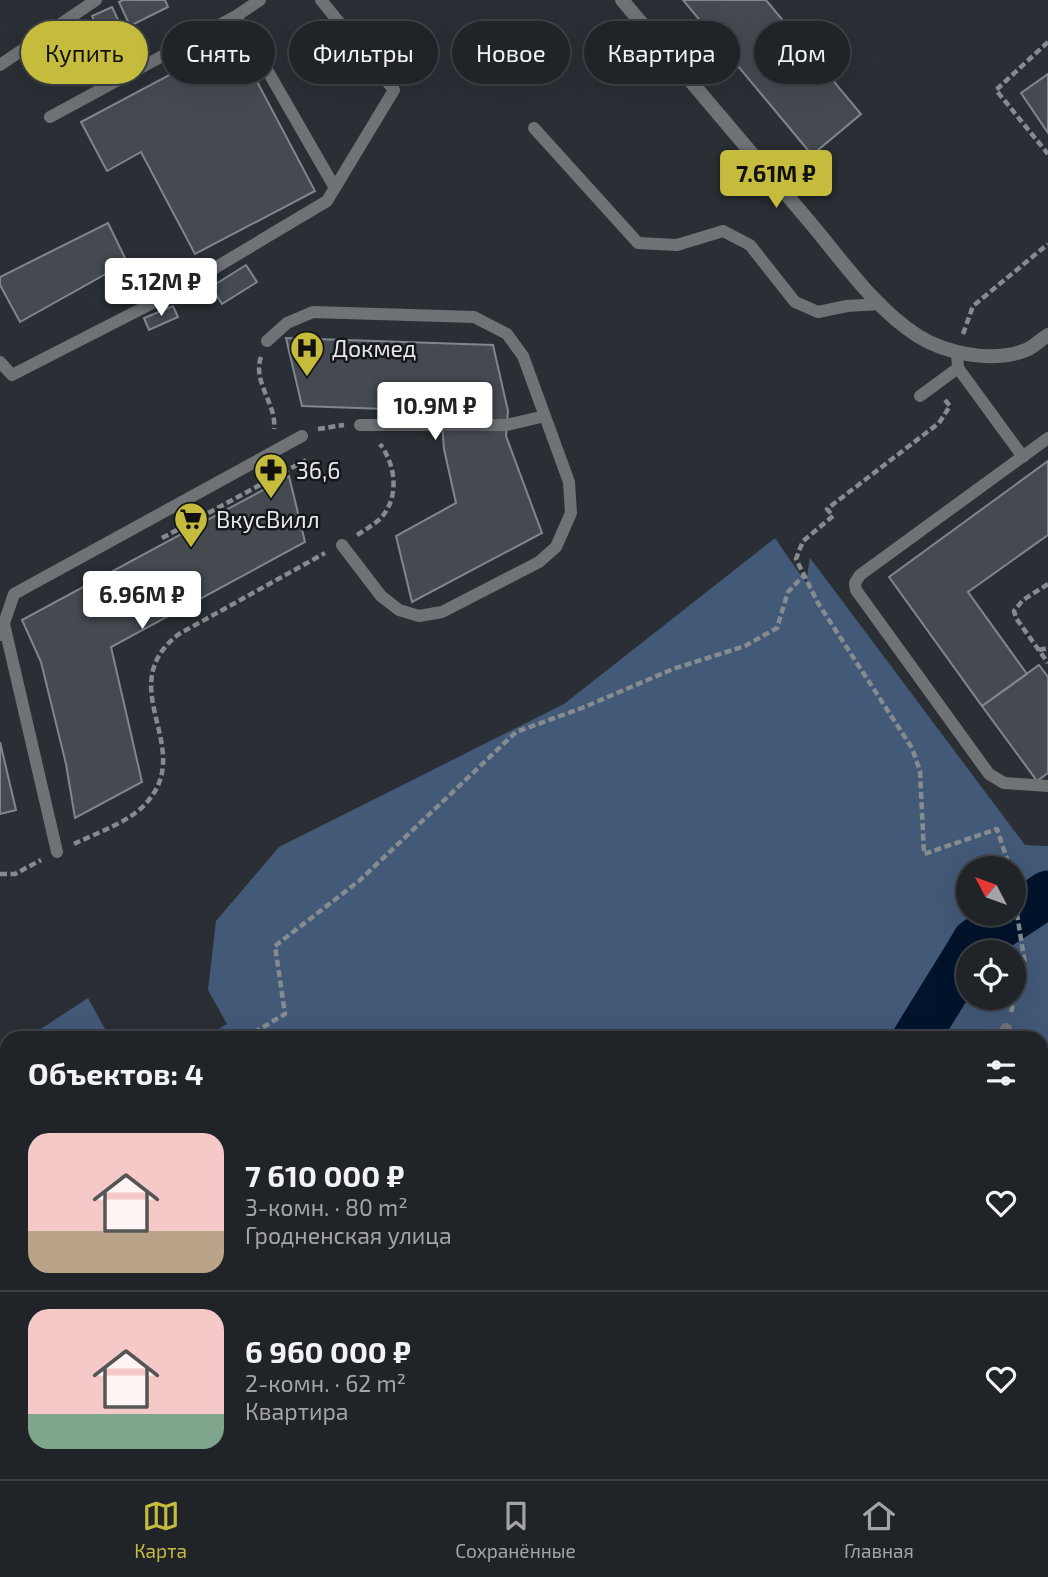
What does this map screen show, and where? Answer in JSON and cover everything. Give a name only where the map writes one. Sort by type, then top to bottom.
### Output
[{"type":"street","points":[[622,0],[898,322],[920,338],[973,355],[997,355],[1027,350],[1048,335]]},
{"type":"lane","points":[[0,65],[96,0]]},
{"type":"lane","points":[[50,117],[236,16],[260,0]]},
{"type":"lane","points":[[0,362],[12,374],[178,290],[327,201],[394,90],[321,0]]},
{"type":"lane","points":[[236,16],[335,188]]},
{"type":"lane","points":[[534,128],[638,243],[677,245],[723,231],[750,246],[795,302],[818,312],[847,306],[880,304]]},
{"type":"lane","points":[[267,341],[287,323],[313,312],[474,317],[507,334],[523,356],[569,482],[572,513],[556,547],[538,562],[442,612],[419,616],[399,610],[381,596],[342,545]]},
{"type":"lane","points":[[957,352],[958,368],[1023,457]]},
{"type":"lane","points":[[920,396],[958,368]]},
{"type":"lane","points":[[360,425],[507,425],[545,416]]},
{"type":"lane","points":[[0,635],[14,594],[302,436]]},
{"type":"lane","points":[[1048,438],[860,575],[855,587],[989,774],[1004,783],[1048,786]]},
{"type":"lane","points":[[4,620],[57,852]]},
{"type":"path","points":[[1048,42],[996,90],[1048,154]]},
{"type":"path","points":[[957,352],[973,306],[1048,244]]},
{"type":"path","points":[[267,341],[259,364],[261,383],[271,405],[275,425],[269,454]]},
{"type":"path","points":[[939,423],[827,509],[833,516],[803,541],[796,559],[818,603],[912,748],[919,771],[924,854],[997,828],[1006,856]]},
{"type":"path","points":[[0,874],[15,874],[133,814],[149,800],[162,773],[162,739],[150,690],[152,667],[163,646],[179,634],[342,545],[381,518],[394,492],[391,459],[373,434],[360,425],[322,427],[302,436]]},
{"type":"path","points":[[257,1031],[285,1014],[275,947],[359,881],[516,732],[582,709],[673,669],[756,640],[778,628],[788,592],[805,574]]},
{"type":"path","points":[[1048,584],[1023,600],[1014,611],[1016,618],[1048,663]]},
{"type":"path","points":[[1038,650],[1048,648]]},
{"type":"path","points":[[1007,1031],[1025,964],[1019,926]]},
{"type":"shaded area","points":[[775,538],[806,583],[810,558],[1025,845],[1048,846],[1048,1031],[215,1031],[227,1024],[208,990],[216,921],[279,847],[564,704]]},
{"type":"shaded area","points":[[88,998],[106,1031],[38,1031]]},
{"type":"building","points":[[165,0],[168,7],[140,21],[128,21],[119,2]]},
{"type":"building","points":[[683,0],[766,0],[784,21],[754,21],[754,84],[836,84],[861,114],[812,155],[740,68],[740,21],[700,21]]},
{"type":"building","points":[[112,7],[119,21],[94,21],[92,16]]},
{"type":"building","points":[[1048,74],[1048,133],[1021,93]]},
{"type":"building","points":[[162,79],[162,84],[258,84],[315,191],[195,254],[141,152],[107,171],[81,122]]},
{"type":"building","points":[[108,223],[127,262],[20,322],[0,285],[0,277]]},
{"type":"building","points":[[246,265],[257,282],[222,304],[211,287]]},
{"type":"building","points":[[173,306],[178,317],[149,330],[144,318]]},
{"type":"building","points":[[286,338],[493,345],[508,411],[506,436],[542,533],[412,602],[396,536],[456,503],[444,449],[441,411],[302,406]]},
{"type":"building","points":[[1048,461],[1048,535],[968,592],[1027,674],[982,706],[889,577]]},
{"type":"building","points":[[289,476],[305,542],[111,647],[142,782],[75,818],[66,764],[41,662],[22,620]]},
{"type":"building","points":[[1039,665],[1048,677],[1048,773],[1037,781],[982,706]]},
{"type":"building","points":[[0,742],[16,810],[0,814]]},
{"type":"waterway","points":[[978,940],[1048,894]]},
{"type":"waterway","points":[[920,1031],[956,973]]},
{"type":"place","name":"Докмед","points":[[307,378]]},
{"type":"place","name":"36,6","points":[[271,500]]},
{"type":"place","name":"ВкусВилл","points":[[191,549]]}]
